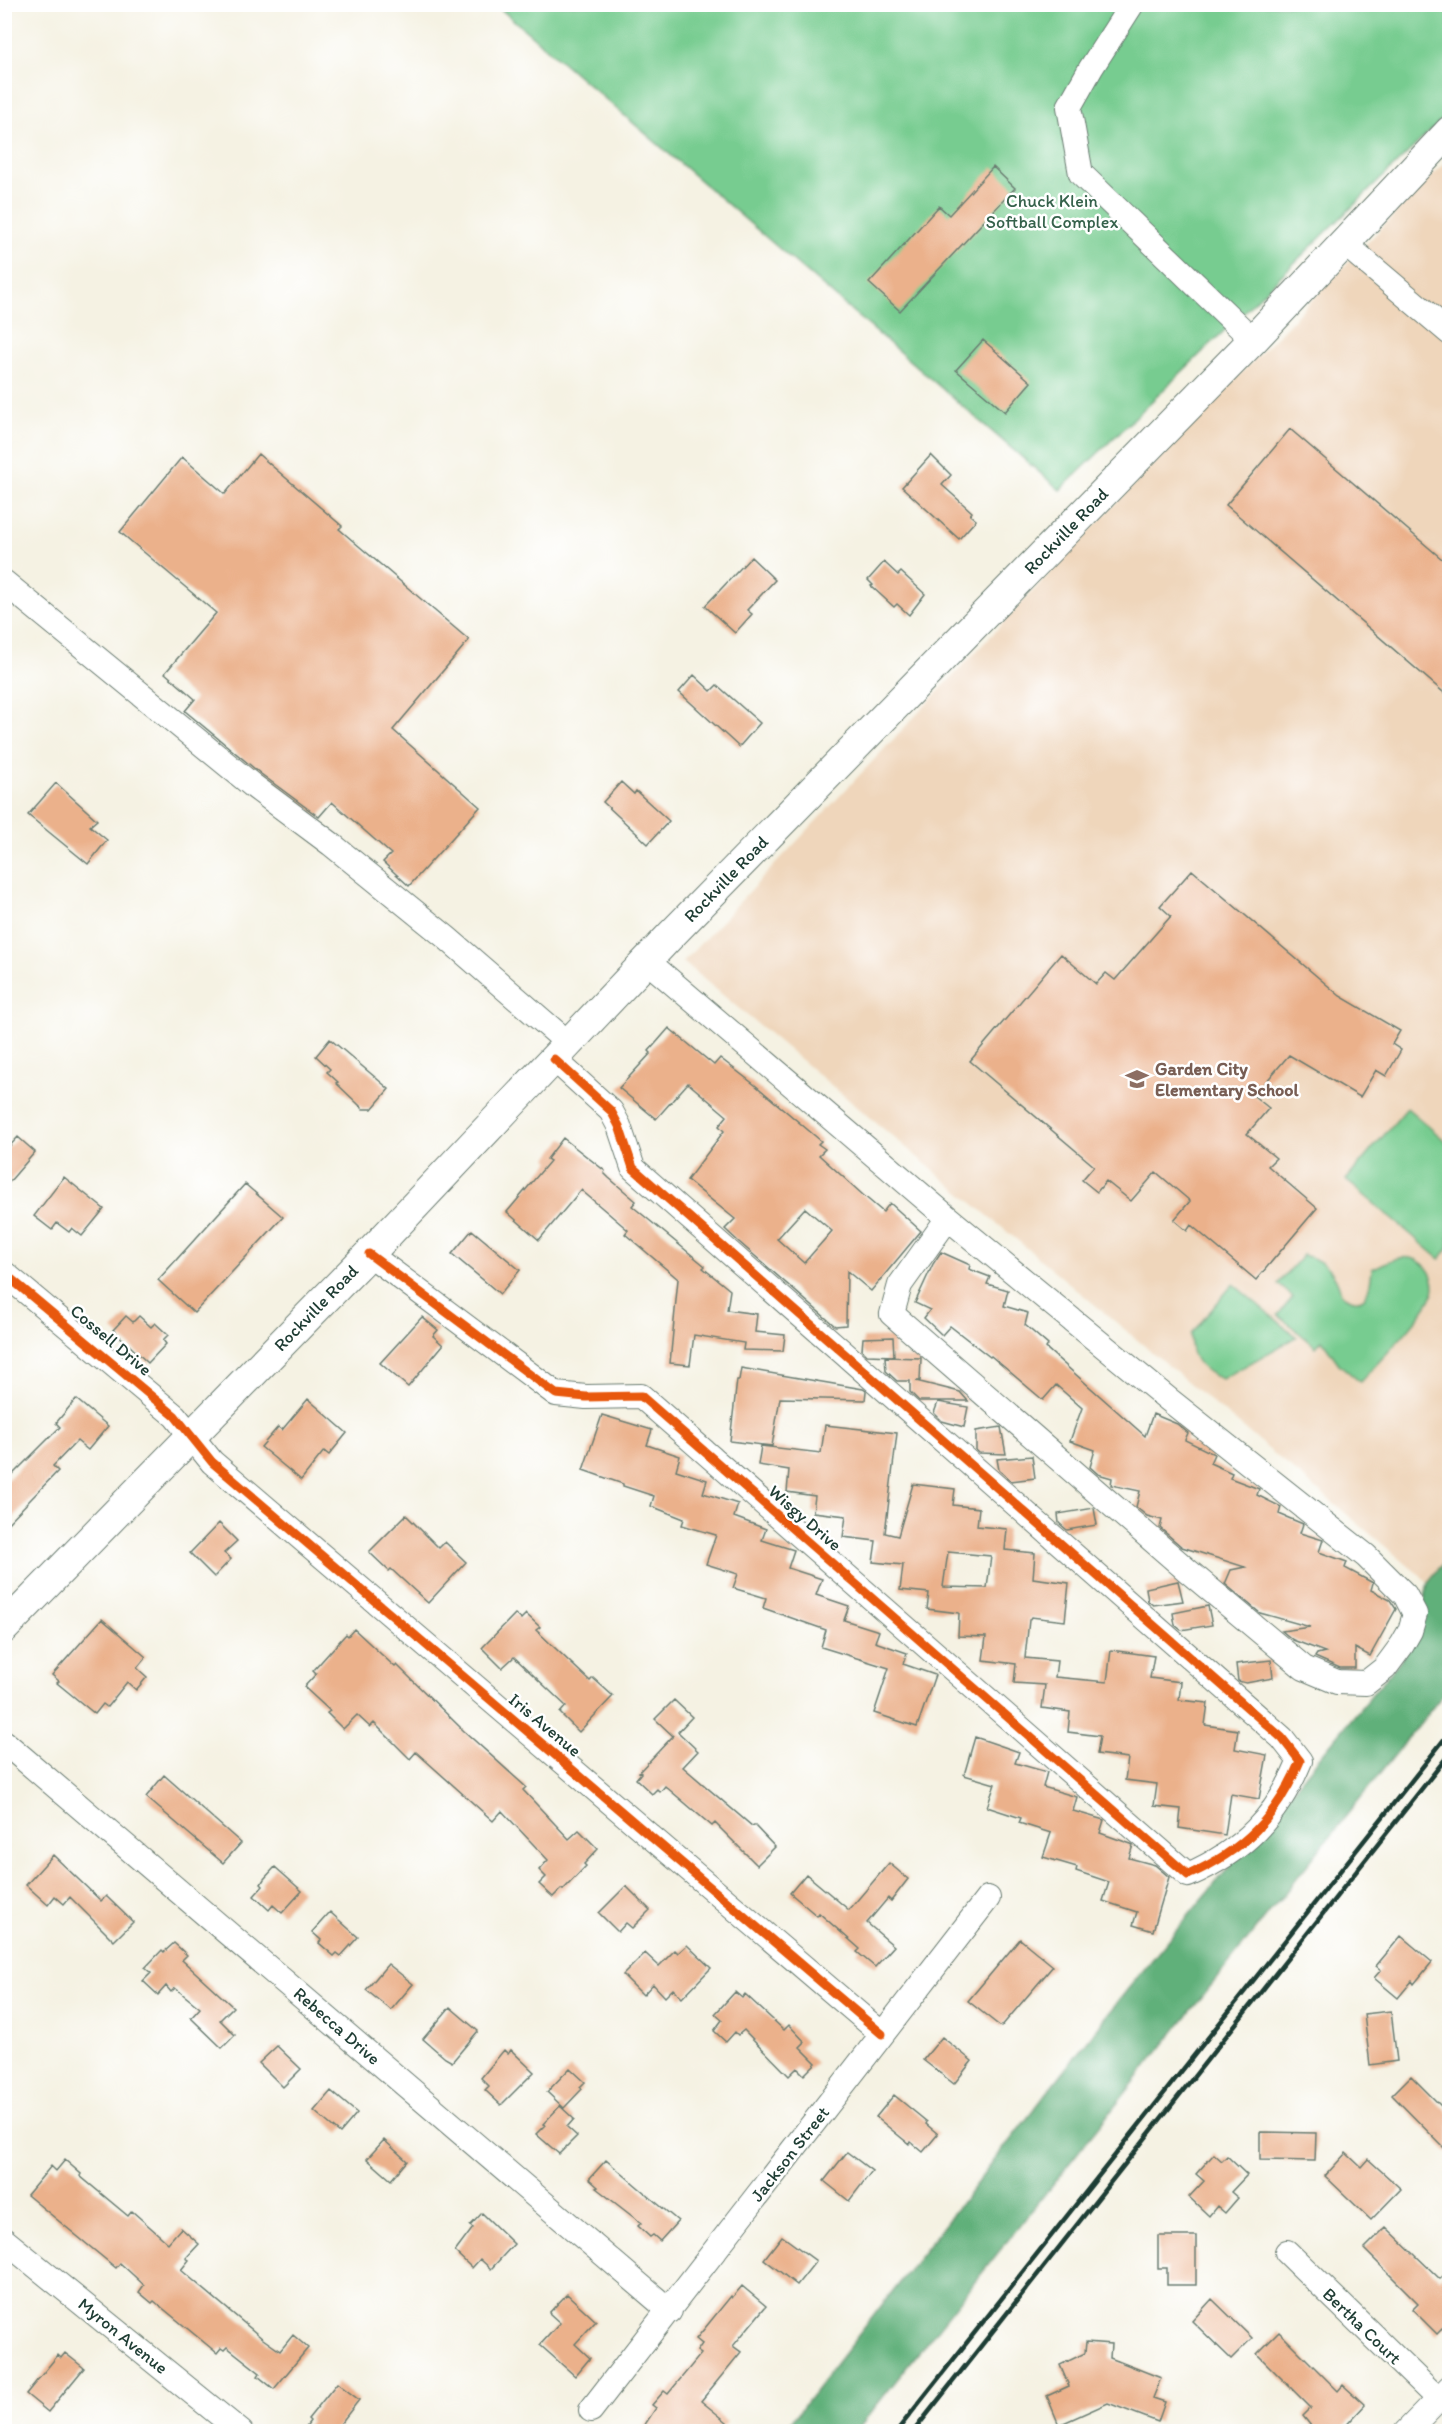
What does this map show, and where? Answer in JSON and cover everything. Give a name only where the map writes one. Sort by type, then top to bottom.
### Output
[{"type":"main road","name":"Rockville Road","points":[[4,1628],[369,1254],[647,960],[1253,340],[1449,131]]},
{"type":"street","points":[[1132,4],[1070,106],[1081,174],[1253,340]]},
{"type":"street","points":[[1345,243],[1449,333]]},
{"type":"street","points":[[4,582],[252,785],[331,844],[447,938],[561,1051]]},
{"type":"street","points":[[647,960],[948,1218],[1160,1392],[1366,1556],[1405,1595],[1415,1614],[1410,1631],[1385,1668],[1366,1683],[1337,1682],[1304,1668],[1188,1571],[892,1314],[900,1285],[948,1218]]},
{"type":"street","name":"Wisgy Drive","points":[[369,1254],[556,1394],[586,1397],[641,1396],[1188,1875],[1213,1864],[1235,1850],[1262,1823],[1289,1787],[1300,1761],[1282,1738],[633,1168],[619,1126],[611,1111],[561,1051]]},
{"type":"street","name":"Cossell Drive","points":[[4,1273],[175,1416],[191,1437]]},
{"type":"street","name":"Iris Avenue","points":[[191,1437],[212,1462],[882,2034]]},
{"type":"street","name":"Rebecca Drive","points":[[4,1742],[670,2311]]},
{"type":"street","name":"Jackson Street","points":[[591,2410],[988,1898]]},
{"type":"street","name":"Myron Avenue","points":[[4,2240],[241,2432]]},
{"type":"street","name":"Bertha Court","points":[[1287,2252],[1444,2393]]},
{"type":"street","points":[[1406,2432],[1444,2393]]},
{"type":"shaded area","name":"Garden City Elementary School","points":[[1449,158],[1450,1556],[1428,1582],[683,962],[1140,478]]},
{"type":"green space","name":"Chuck Klein Softball Complex","points":[[496,5],[1449,5],[1449,113],[1060,490]]},
{"type":"green space","points":[[1407,1108],[1449,1144],[1449,1247],[1440,1259],[1346,1180]]},
{"type":"green space","points":[[1303,1255],[1317,1260],[1328,1268],[1341,1294],[1350,1299],[1357,1300],[1366,1296],[1372,1269],[1397,1259],[1417,1260],[1426,1267],[1432,1277],[1434,1285],[1429,1302],[1401,1338],[1360,1382],[1339,1364],[1322,1340],[1316,1347],[1278,1315],[1293,1297],[1278,1284]]},
{"type":"green space","points":[[1233,1284],[1297,1337],[1222,1379],[1202,1368],[1194,1357],[1191,1334]]},
{"type":"green space","points":[[1449,1556],[1449,1687],[856,2431],[783,2432],[1127,1990],[1416,1641],[1428,1582]]},
{"type":"building","points":[[993,167],[1015,188],[900,311],[869,283],[939,206],[949,215]]},
{"type":"building","points":[[983,340],[1031,382],[1005,412],[956,370]]},
{"type":"building","points":[[1290,429],[1449,565],[1449,697],[1226,505]]},
{"type":"building","points":[[258,454],[342,526],[339,529],[469,640],[393,730],[480,807],[409,886],[383,862],[391,854],[332,802],[319,817],[261,774],[185,711],[195,699],[165,673],[216,613],[120,532],[182,457],[225,494]]},
{"type":"building","points":[[931,455],[951,475],[942,485],[972,512],[970,515],[976,520],[959,539],[902,487]]},
{"type":"building","points":[[751,557],[775,580],[747,610],[752,614],[735,633],[705,606]]},
{"type":"building","points":[[884,562],[898,575],[901,572],[925,594],[909,615],[897,604],[894,607],[871,586],[873,585],[868,580]]},
{"type":"building","points":[[694,675],[711,691],[717,685],[760,723],[739,747],[679,692]]},
{"type":"building","points":[[621,782],[634,794],[636,791],[669,821],[648,844],[603,802]]},
{"type":"building","points":[[56,783],[97,820],[90,826],[107,840],[88,864],[28,815]]},
{"type":"building","name":"Garden City Elementary School","points":[[1192,870],[1340,996],[1400,1031],[1392,1044],[1401,1050],[1386,1076],[1376,1070],[1360,1097],[1289,1055],[1254,1096],[1269,1108],[1247,1134],[1276,1158],[1268,1166],[1317,1208],[1256,1280],[1191,1225],[1187,1231],[1174,1220],[1190,1201],[1156,1172],[1131,1201],[1106,1181],[1097,1192],[1082,1180],[1094,1166],[970,1061],[1061,954],[1096,984],[1106,973],[1115,980],[1171,916],[1160,906]]},
{"type":"building","points":[[669,1028],[714,1065],[720,1058],[821,1141],[818,1144],[825,1149],[819,1155],[863,1195],[883,1212],[890,1203],[921,1231],[871,1291],[847,1271],[846,1325],[835,1326],[739,1242],[725,1229],[735,1219],[687,1180],[724,1131],[719,1126],[727,1116],[688,1083],[656,1119],[619,1088],[651,1053],[649,1051]],"holes":[[[805,1208],[832,1231],[804,1263],[777,1239]]]},
{"type":"building","points":[[330,1039],[389,1089],[372,1109],[363,1109],[336,1083],[338,1082],[327,1072],[330,1069],[316,1056]]},
{"type":"building","points":[[18,1137],[35,1152],[4,1188],[4,1152]]},
{"type":"building","points":[[563,1138],[605,1171],[604,1173],[609,1178],[636,1201],[632,1206],[705,1266],[703,1268],[730,1290],[727,1310],[757,1314],[755,1332],[785,1335],[783,1351],[743,1350],[744,1343],[694,1335],[690,1365],[670,1363],[678,1279],[625,1234],[628,1230],[581,1190],[539,1240],[507,1212],[550,1161],[547,1159]]},
{"type":"building","points":[[64,1177],[104,1209],[82,1236],[72,1228],[69,1232],[57,1223],[52,1230],[34,1216]]},
{"type":"building","points":[[245,1184],[283,1217],[194,1313],[158,1280]]},
{"type":"building","points":[[472,1230],[520,1270],[500,1294],[452,1254]]},
{"type":"building","points":[[941,1252],[970,1265],[969,1269],[990,1277],[987,1284],[1008,1290],[1004,1306],[1028,1313],[1025,1325],[1048,1345],[1046,1348],[1145,1436],[1153,1414],[1177,1424],[1188,1433],[1185,1440],[1214,1454],[1210,1463],[1232,1473],[1230,1478],[1259,1489],[1257,1495],[1281,1507],[1279,1514],[1303,1524],[1300,1533],[1323,1540],[1319,1552],[1347,1562],[1345,1568],[1373,1583],[1371,1590],[1390,1600],[1396,1609],[1370,1656],[1355,1648],[1355,1668],[1340,1668],[1315,1657],[1325,1652],[1293,1640],[1282,1631],[1310,1627],[1260,1613],[1225,1584],[1231,1570],[1245,1567],[1182,1547],[1160,1528],[1162,1520],[1147,1516],[1136,1507],[1140,1491],[1111,1485],[1112,1478],[1098,1474],[1090,1467],[1095,1450],[1070,1441],[1082,1408],[1056,1385],[1043,1400],[991,1356],[950,1326],[942,1335],[924,1318],[930,1310],[915,1303]]},
{"type":"building","points":[[126,1316],[133,1322],[139,1316],[151,1327],[155,1323],[168,1335],[163,1340],[166,1344],[148,1363],[113,1330]]},
{"type":"building","points":[[422,1317],[438,1330],[433,1336],[443,1345],[408,1387],[380,1363]]},
{"type":"building","points":[[893,1337],[894,1356],[867,1355],[862,1350],[863,1338]]},
{"type":"building","points":[[885,1357],[921,1358],[920,1381],[916,1381],[960,1392],[968,1401],[919,1401],[910,1392],[910,1381],[897,1381],[886,1371]]},
{"type":"building","points":[[741,1368],[863,1389],[866,1391],[865,1400],[780,1398],[772,1446],[730,1441],[737,1380],[739,1380]]},
{"type":"building","points":[[76,1399],[108,1426],[88,1450],[77,1441],[53,1466],[58,1471],[4,1527],[4,1483],[60,1427],[56,1423]]},
{"type":"building","points":[[308,1399],[347,1433],[329,1455],[324,1451],[301,1480],[261,1447],[278,1427],[282,1430]]},
{"type":"building","points":[[938,1402],[968,1407],[964,1427],[942,1421],[934,1413]]},
{"type":"building","points":[[602,1415],[652,1430],[647,1445],[680,1456],[676,1470],[707,1480],[703,1493],[738,1504],[734,1517],[766,1529],[762,1540],[794,1550],[788,1568],[822,1579],[816,1595],[849,1606],[844,1620],[879,1631],[875,1642],[907,1653],[903,1664],[935,1675],[917,1727],[874,1713],[889,1668],[821,1647],[826,1630],[763,1608],[766,1598],[733,1588],[738,1574],[706,1564],[716,1535],[682,1525],[684,1519],[651,1506],[654,1496],[583,1470]]},
{"type":"building","points":[[825,1425],[897,1433],[885,1533],[898,1536],[913,1484],[955,1489],[953,1505],[979,1508],[977,1526],[1007,1529],[1005,1550],[1035,1553],[1033,1578],[1069,1583],[1065,1621],[1031,1617],[1029,1620],[1025,1658],[1057,1661],[1055,1677],[1107,1682],[1111,1650],[1154,1656],[1150,1678],[1181,1682],[1179,1700],[1208,1703],[1205,1725],[1238,1730],[1235,1749],[1267,1755],[1259,1799],[1231,1794],[1225,1835],[1179,1828],[1181,1809],[1154,1806],[1157,1784],[1125,1780],[1128,1758],[1097,1754],[1100,1736],[1068,1732],[1070,1712],[1042,1708],[1045,1685],[1014,1683],[1016,1664],[983,1660],[986,1637],[958,1636],[959,1613],[927,1609],[929,1593],[900,1590],[903,1565],[873,1562],[876,1541],[843,1537],[846,1516],[813,1512],[815,1496],[787,1492],[789,1470],[758,1465],[761,1446],[821,1453]],"holes":[[[948,1552],[991,1556],[987,1588],[943,1587]]]},
{"type":"building","points":[[1001,1427],[1006,1454],[979,1453],[976,1450],[976,1431]]},
{"type":"building","points":[[1032,1456],[1035,1478],[1011,1481],[999,1470],[997,1459]]},
{"type":"building","points":[[1094,1508],[1097,1525],[1067,1530],[1059,1523],[1058,1514]]},
{"type":"building","points":[[406,1515],[439,1548],[445,1542],[466,1562],[428,1603],[369,1552]]},
{"type":"building","points":[[219,1523],[237,1541],[224,1553],[231,1559],[214,1577],[190,1553]]},
{"type":"building","points":[[1178,1581],[1183,1601],[1153,1605],[1148,1601],[1146,1588]]},
{"type":"building","points":[[1208,1606],[1212,1625],[1181,1630],[1175,1625],[1173,1613]]},
{"type":"building","points":[[515,1614],[521,1619],[526,1614],[540,1627],[536,1630],[590,1681],[593,1678],[613,1696],[579,1732],[560,1713],[566,1706],[514,1657],[502,1668],[482,1648]]},
{"type":"building","points":[[102,1619],[146,1657],[137,1668],[147,1677],[136,1690],[127,1682],[107,1707],[103,1704],[95,1714],[57,1683],[59,1681],[52,1675]]},
{"type":"building","points":[[354,1629],[395,1667],[397,1665],[464,1731],[526,1787],[523,1790],[569,1839],[579,1830],[598,1849],[584,1864],[586,1866],[563,1890],[561,1889],[553,1897],[539,1884],[546,1877],[539,1870],[548,1860],[502,1811],[493,1821],[416,1752],[410,1759],[374,1723],[370,1727],[357,1715],[343,1729],[327,1713],[330,1711],[304,1687],[316,1674],[313,1671],[346,1634],[348,1636]]},
{"type":"building","points":[[1271,1660],[1273,1678],[1246,1683],[1238,1681],[1236,1664]]},
{"type":"building","points":[[674,1700],[692,1717],[678,1732],[698,1751],[683,1767],[752,1826],[754,1825],[775,1847],[757,1865],[715,1823],[712,1826],[665,1786],[660,1792],[657,1789],[652,1794],[636,1779],[641,1773],[639,1772],[673,1736],[655,1719]]},
{"type":"building","points":[[975,1737],[1019,1752],[1015,1763],[1047,1772],[1043,1787],[1077,1797],[1073,1811],[1104,1820],[1100,1833],[1133,1845],[1129,1858],[1155,1865],[1169,1877],[1153,1931],[1133,1925],[1137,1912],[1103,1901],[1109,1882],[1076,1871],[1077,1867],[1043,1857],[1051,1833],[1019,1823],[1021,1818],[987,1807],[995,1784],[964,1775]]},
{"type":"building","points":[[164,1775],[241,1843],[223,1863],[146,1797]]},
{"type":"building","points":[[53,1855],[101,1901],[106,1896],[133,1922],[114,1941],[70,1897],[64,1904],[55,1896],[48,1905],[26,1885]]},
{"type":"building","points":[[889,1863],[908,1879],[891,1901],[888,1898],[867,1923],[894,1946],[875,1967],[857,1952],[860,1949],[819,1913],[817,1916],[790,1893],[806,1874],[849,1910]]},
{"type":"building","points":[[275,1867],[302,1891],[282,1913],[273,1905],[269,1910],[254,1896],[263,1886],[261,1884],[264,1879]]},
{"type":"building","points":[[626,1886],[650,1910],[632,1928],[626,1923],[618,1932],[599,1913]]},
{"type":"building","points":[[330,1912],[358,1937],[341,1956],[337,1953],[334,1956],[319,1943],[321,1940],[312,1932]]},
{"type":"building","points":[[1401,1936],[1432,1962],[1414,1984],[1412,1981],[1398,1998],[1374,1978],[1381,1970],[1376,1966]]},
{"type":"building","points":[[1020,1939],[1053,1966],[1001,2027],[968,2001]]},
{"type":"building","points":[[174,1943],[187,1955],[182,1960],[233,2007],[220,2020],[235,2035],[222,2048],[191,2018],[200,2008],[175,1988],[171,1992],[166,1986],[158,1995],[143,1981],[151,1973],[145,1968],[162,1950],[164,1952]]},
{"type":"building","points":[[687,1945],[711,1968],[682,1998],[673,1989],[665,1997],[653,1984],[643,1995],[623,1975],[645,1953],[659,1966],[675,1950],[678,1953]]},
{"type":"building","points":[[388,1964],[413,1984],[391,2010],[366,1990]]},
{"type":"building","points":[[735,1992],[742,1998],[745,1994],[784,2030],[789,2025],[805,2042],[800,2047],[816,2063],[804,2075],[797,2068],[789,2076],[744,2030],[738,2035],[735,2032],[726,2042],[714,2031],[722,2020],[715,2014]]},
{"type":"building","points":[[450,2007],[478,2031],[452,2062],[423,2039]]},
{"type":"building","points":[[1391,2011],[1397,2061],[1370,2065],[1364,2014]]},
{"type":"building","points":[[942,2037],[972,2061],[954,2084],[923,2060]]},
{"type":"building","points":[[277,2046],[301,2069],[283,2087],[259,2063]]},
{"type":"building","points":[[504,2050],[508,2054],[511,2050],[534,2072],[501,2105],[485,2090],[489,2086],[481,2078]]},
{"type":"building","points":[[570,2068],[585,2082],[580,2087],[582,2089],[564,2108],[547,2092]]},
{"type":"building","points":[[1411,2076],[1449,2114],[1449,2153],[1392,2095]]},
{"type":"building","points":[[331,2091],[357,2113],[340,2133],[314,2111]]},
{"type":"building","points":[[894,2095],[938,2134],[923,2152],[911,2142],[909,2144],[876,2117]]},
{"type":"building","points":[[560,2106],[574,2119],[567,2127],[577,2136],[559,2154],[536,2134]]},
{"type":"building","points":[[1260,2132],[1316,2133],[1315,2161],[1260,2160]]},
{"type":"building","points":[[384,2140],[407,2161],[391,2180],[367,2159]]},
{"type":"building","points":[[847,2152],[872,2171],[849,2201],[824,2181]]},
{"type":"building","points":[[1346,2153],[1361,2167],[1368,2159],[1401,2189],[1371,2220],[1325,2176]]},
{"type":"building","points":[[1214,2154],[1222,2161],[1227,2156],[1247,2175],[1231,2192],[1238,2198],[1225,2213],[1217,2206],[1209,2216],[1189,2197],[1204,2181],[1196,2174]]},
{"type":"building","points":[[65,2160],[81,2174],[80,2176],[128,2216],[132,2211],[168,2243],[181,2228],[199,2244],[186,2258],[189,2260],[181,2270],[263,2339],[280,2351],[293,2335],[308,2348],[274,2389],[258,2376],[260,2373],[227,2347],[224,2350],[221,2348],[217,2353],[154,2301],[152,2303],[139,2292],[144,2285],[120,2263],[116,2268],[27,2195],[51,2166],[56,2171]]},
{"type":"building","points":[[606,2160],[678,2221],[660,2241],[653,2235],[650,2237],[638,2226],[641,2223],[596,2188],[598,2187],[589,2179]]},
{"type":"building","points":[[482,2213],[514,2244],[491,2269],[480,2259],[472,2268],[455,2252],[473,2228],[470,2226]]},
{"type":"building","points":[[1386,2227],[1440,2279],[1449,2270],[1449,2322],[1437,2334],[1412,2309],[1418,2303],[1364,2249]]},
{"type":"building","points":[[782,2236],[816,2261],[797,2285],[764,2259]]},
{"type":"building","points":[[1158,2236],[1196,2236],[1196,2285],[1167,2285],[1167,2268],[1158,2268]]},
{"type":"building","points":[[742,2286],[766,2306],[733,2346],[741,2352],[701,2401],[727,2422],[719,2432],[640,2432],[656,2408],[652,2405],[664,2391],[668,2394],[701,2354],[697,2351],[702,2344],[696,2339]]},
{"type":"building","points":[[567,2294],[596,2321],[575,2344],[590,2358],[575,2376],[540,2345],[560,2323],[549,2313]]},
{"type":"building","points":[[1212,2299],[1252,2338],[1231,2359],[1192,2321]]},
{"type":"building","points":[[1279,2332],[1338,2391],[1343,2385],[1365,2405],[1340,2432],[1316,2432],[1303,2416],[1311,2408],[1257,2354]]},
{"type":"building","points":[[1086,2342],[1111,2344],[1110,2358],[1161,2378],[1153,2398],[1165,2402],[1158,2422],[1108,2403],[1059,2425],[1047,2396],[1069,2386],[1060,2365],[1085,2353]]},
{"type":"building","points":[[65,2353],[84,2368],[48,2412],[26,2394],[58,2355],[61,2358]]},
{"type":"building","points":[[337,2383],[359,2400],[334,2432],[302,2432],[310,2421],[308,2419]]},
{"type":"railway","points":[[896,2432],[1450,1732]]},
{"type":"railway","points":[[913,2432],[1450,1753]]},
{"type":"cycle path","points":[[369,1254],[556,1394],[586,1397],[641,1396],[1188,1875],[1225,1855],[1256,1830],[1281,1799],[1300,1761],[1282,1738],[633,1168],[619,1126],[611,1111],[554,1059]]},
{"type":"cycle path","points":[[4,1273],[175,1416],[212,1462],[882,2034]]},
{"type":"place","name":"Garden City Elementary School","points":[[1137,1079]]}]
